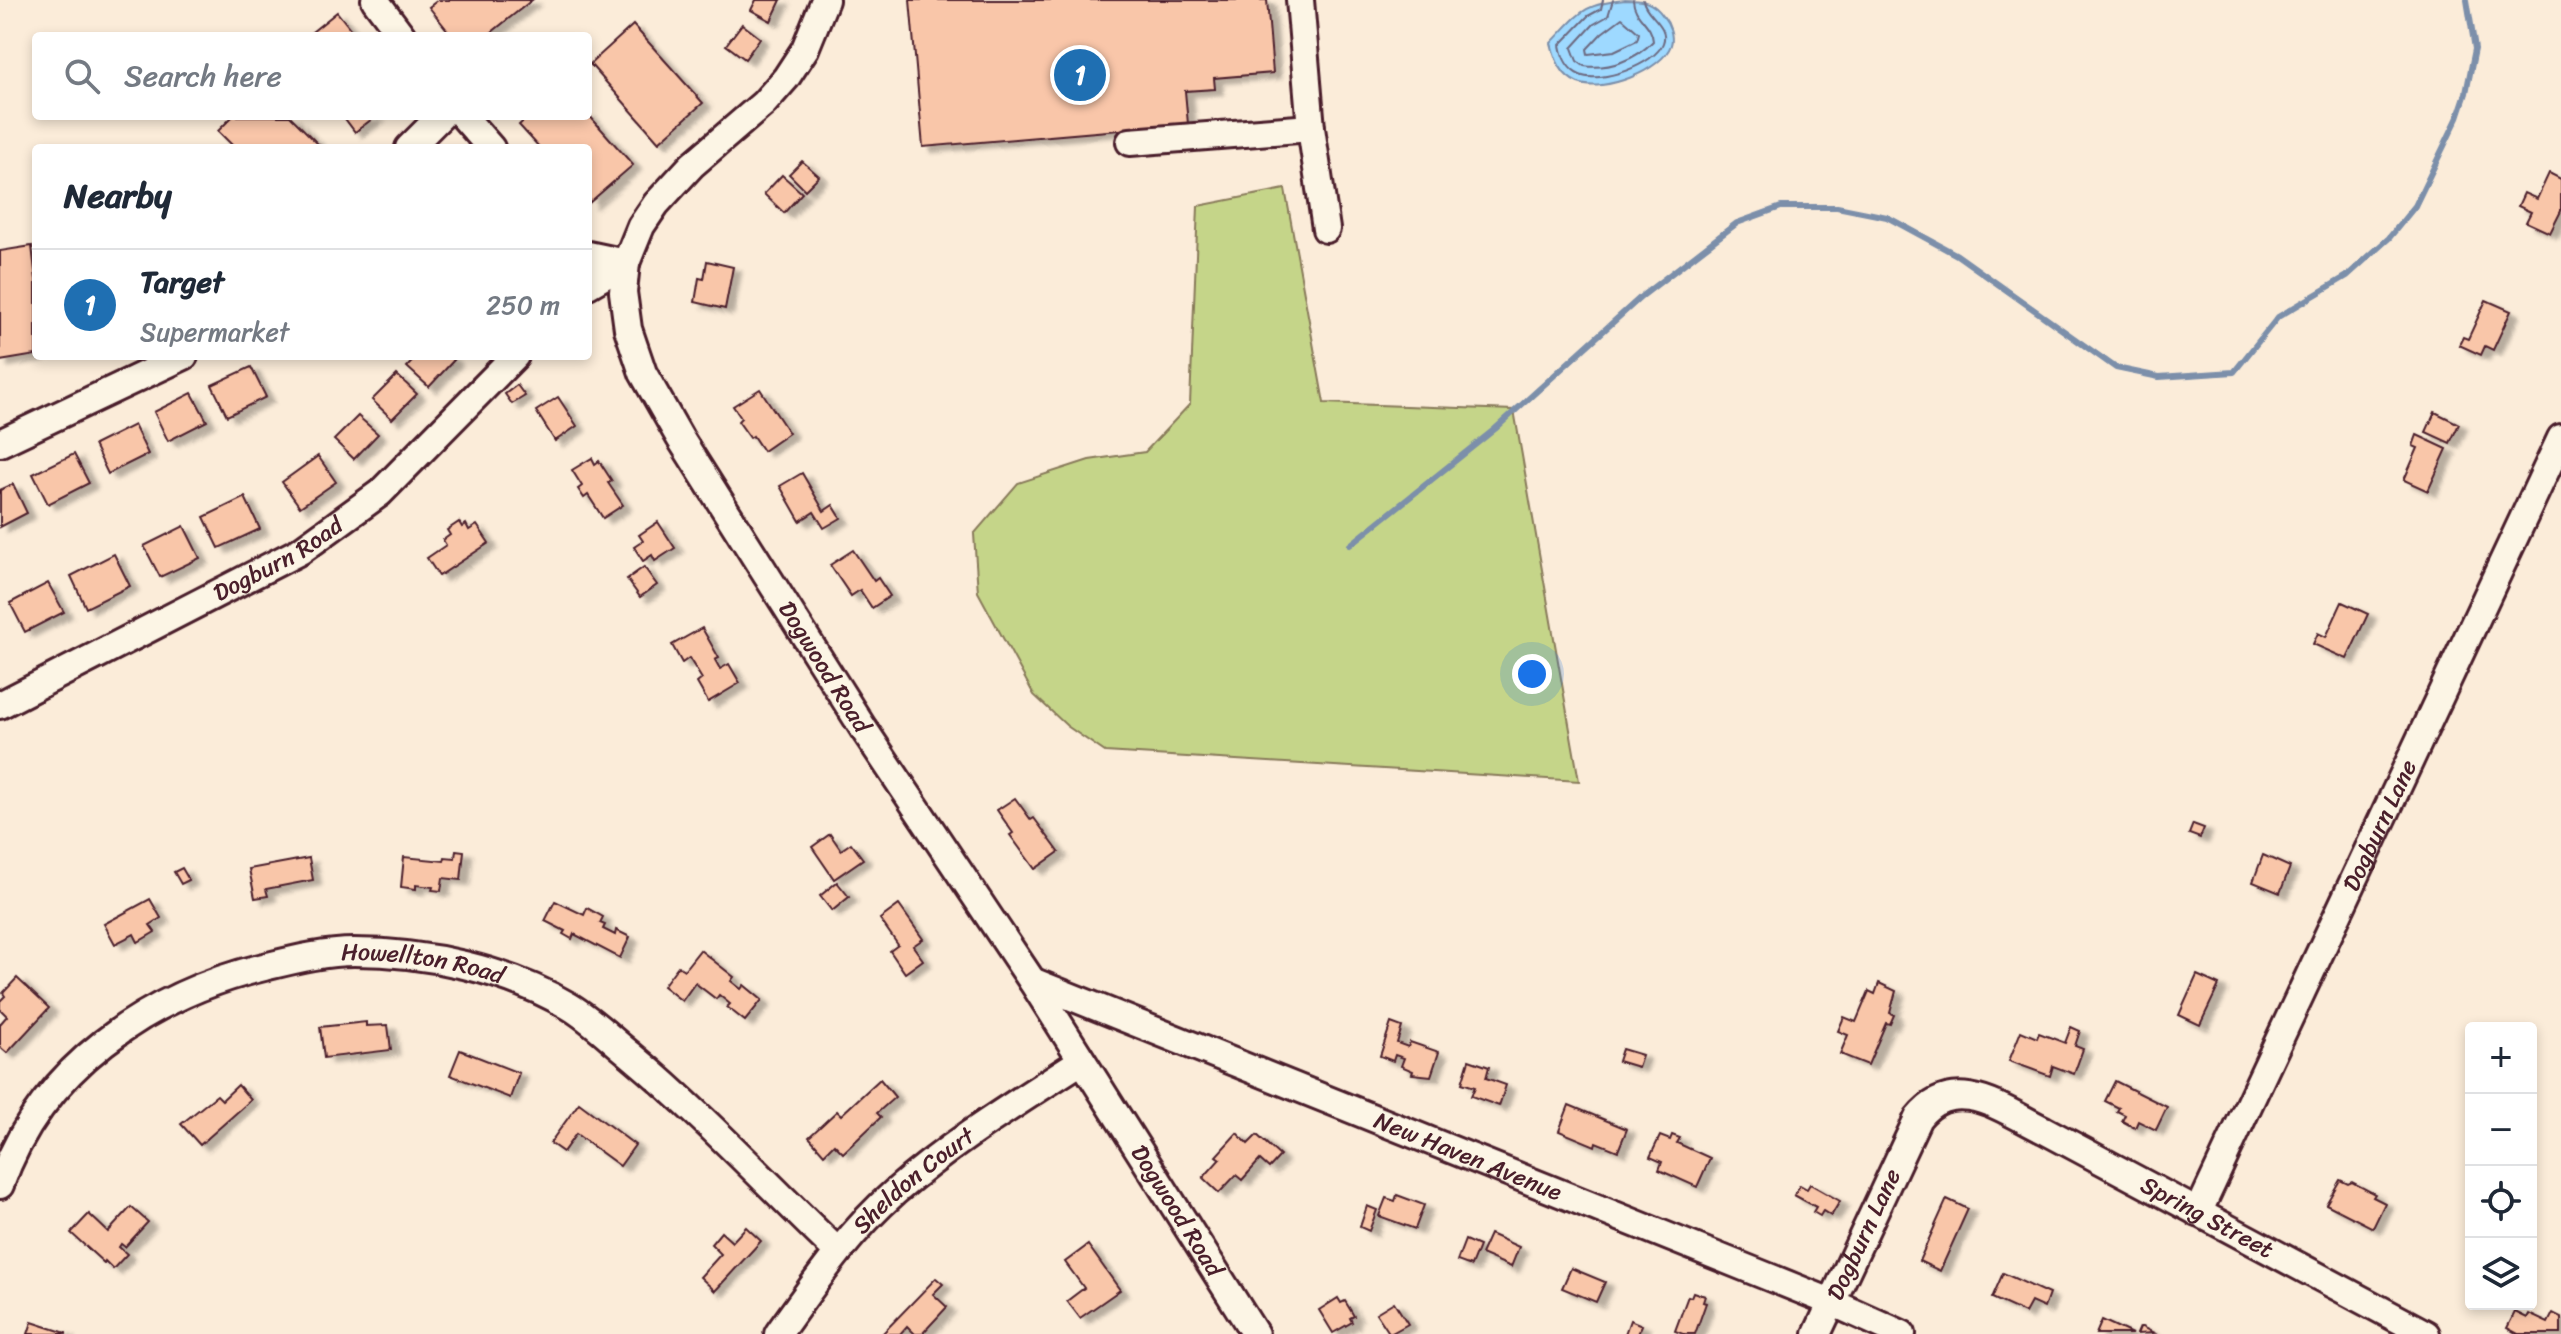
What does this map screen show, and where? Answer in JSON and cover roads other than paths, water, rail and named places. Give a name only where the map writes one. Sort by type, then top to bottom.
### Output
[{"type":"street","points":[[375,0],[399,32]]},
{"type":"street","name":"Dogwood Road","points":[[825,0],[805,49],[786,78],[764,103],[692,165],[641,226],[626,263],[623,292],[628,329],[643,373],[658,399],[863,728],[1032,981],[1255,1334]]},
{"type":"street","points":[[1300,0],[1311,128],[1326,229]]},
{"type":"street","points":[[413,144],[437,120]]},
{"type":"street","points":[[466,120],[488,144]]},
{"type":"street","points":[[1130,142],[1311,128]]},
{"type":"street","points":[[592,256],[626,263]]},
{"type":"street","points":[[592,283],[626,263]]},
{"type":"street","points":[[0,443],[176,360]]},
{"type":"street","name":"Dogburn Road","points":[[0,705],[300,551],[380,493],[511,360]]},
{"type":"street","name":"Dogburn Lane","points":[[2198,1213],[2561,438]]},
{"type":"street","name":"Howellton Road","points":[[0,1185],[38,1112],[58,1086],[109,1037],[137,1018],[203,986],[246,971],[299,958],[353,952],[411,957],[503,976],[540,990],[572,1008],[660,1079],[837,1251]]},
{"type":"street","name":"New Haven Avenue","points":[[1032,981],[1831,1302],[1902,1334]]},
{"type":"street","name":"Sheldon Court","points":[[778,1334],[837,1251],[895,1192],[976,1130],[1081,1061]]},
{"type":"street","name":"Dogburn Lane","points":[[1817,1334],[1918,1118],[1935,1101],[1946,1097],[1961,1095],[1987,1102]]},
{"type":"street","name":"Spring Street","points":[[1987,1102],[2426,1334]]},
{"type":"water","points":[[1625,0],[1651,4],[1665,19],[1672,38],[1665,55],[1644,71],[1616,82],[1589,85],[1572,80],[1560,66],[1551,43],[1590,7]]},
{"type":"waterway","points":[[1350,545],[1495,429],[1642,296],[1737,223],[1781,207],[1837,207],[1887,217],[1957,255],[2116,368],[2159,377],[2234,372],[2278,317],[2347,276],[2389,238],[2415,206],[2458,117],[2466,93],[2475,49],[2467,0]]},
{"type":"place","name":"Target","points":[[1080,75]]}]
